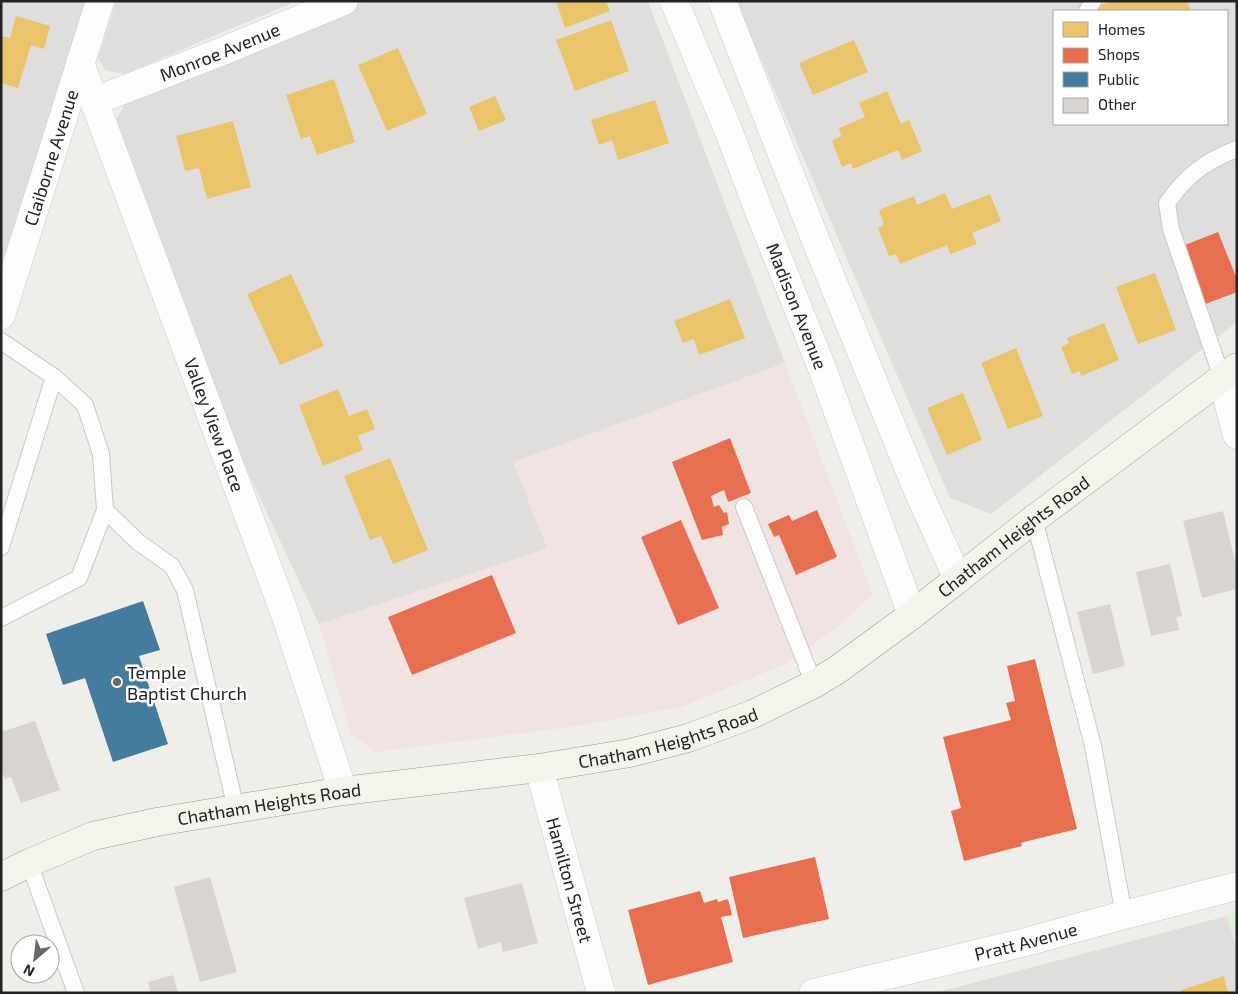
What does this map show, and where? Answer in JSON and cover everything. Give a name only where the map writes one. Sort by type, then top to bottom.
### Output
[{"type":"main road","name":"Chatham Heights Road","points":[[1,877],[93,836],[157,822],[343,791],[539,768],[630,753],[688,738],[753,714],[814,684],[837,670],[912,615],[1229,372]]},
{"type":"street","name":"Claiborne Avenue","points":[[1,315],[100,1]]},
{"type":"street","name":"Monroe Avenue","points":[[95,100],[344,1]]},
{"type":"street","name":"Madison Avenue","points":[[674,1],[729,132],[822,368],[912,615]]},
{"type":"street","points":[[722,1],[814,236],[915,482],[958,579]]},
{"type":"street","name":"Valley View Place","points":[[80,62],[285,614],[343,791]]},
{"type":"street","points":[[1229,372],[1237,435]]},
{"type":"street","name":"Hamilton Street","points":[[539,768],[601,993]]},
{"type":"street","name":"Pratt Avenue","points":[[813,993],[1022,943],[1237,886]]},
{"type":"lane","points":[[1229,372],[1171,229],[1167,203],[1180,185],[1204,164],[1220,155],[1237,149]]},
{"type":"lane","points":[[1,341],[54,377],[85,405],[101,454],[105,510],[79,578],[1,618]]},
{"type":"lane","points":[[1,547],[54,377]]},
{"type":"lane","points":[[744,507],[814,684]]},
{"type":"lane","points":[[105,510],[138,542],[172,566],[185,590],[236,809]]},
{"type":"lane","points":[[1034,520],[1093,746],[1124,915]]},
{"type":"lane","points":[[29,863],[76,993]]},
{"type":"shaded area","points":[[1,1],[88,1],[1,265]]},
{"type":"shaded area","points":[[116,1],[297,1],[124,74],[105,70],[98,58]]},
{"type":"shaded area","points":[[367,1],[648,1],[785,363],[514,462],[548,548],[319,624],[225,423],[118,130],[116,119],[129,98]]},
{"type":"shaded area","points":[[736,1],[1237,1],[1237,322],[991,514],[950,498]]},
{"type":"shaded area","points":[[785,363],[873,595],[835,629],[786,664],[681,707],[571,727],[375,752],[351,734],[319,624],[547,548],[513,462]]},
{"type":"shaded area","points":[[1227,916],[1237,949],[1237,993],[934,993]]},
{"type":"green space","points":[[1237,914],[1237,949],[1227,916]]},
{"type":"building: Homes","points":[[556,1],[606,1],[610,11],[565,28]]},
{"type":"building: Homes","points":[[1111,1],[1187,1],[1191,10],[1092,10]]},
{"type":"building: Homes","points":[[16,16],[50,26],[44,49],[31,45],[18,88],[1,83],[1,36],[10,38]]},
{"type":"building: Homes","points":[[611,20],[629,71],[575,91],[556,40]]},
{"type":"building: Homes","points":[[854,40],[868,72],[813,95],[799,63]]},
{"type":"building: Homes","points":[[398,48],[427,114],[387,131],[358,65]]},
{"type":"building: Homes","points":[[334,79],[355,142],[317,155],[310,136],[301,139],[286,95]]},
{"type":"building: Homes","points":[[887,91],[901,124],[909,120],[922,151],[902,160],[898,150],[853,169],[851,163],[842,167],[832,141],[841,136],[839,128],[865,117],[859,103]]},
{"type":"building: Homes","points":[[495,96],[506,120],[479,131],[469,107]]},
{"type":"building: Homes","points":[[655,100],[669,143],[618,160],[612,140],[599,145],[591,120]]},
{"type":"building: Homes","points":[[233,121],[251,187],[207,199],[199,168],[185,171],[176,136]]},
{"type":"building: Homes","points":[[945,193],[952,209],[990,194],[1001,221],[972,233],[977,244],[950,254],[947,245],[900,264],[896,254],[889,256],[878,228],[884,225],[879,210],[914,196],[917,205]]},
{"type":"building: Homes","points":[[1155,273],[1176,330],[1138,344],[1116,287]]},
{"type":"building: Homes","points":[[291,274],[324,346],[280,365],[247,294]]},
{"type":"building: Homes","points":[[730,299],[745,338],[699,355],[694,339],[683,343],[674,321]]},
{"type":"building: Homes","points":[[1104,323],[1119,360],[1081,376],[1080,371],[1072,374],[1061,347],[1069,343],[1067,338]]},
{"type":"building: Homes","points":[[1016,348],[1043,416],[1008,429],[981,363]]},
{"type":"building: Homes","points":[[338,389],[349,416],[367,409],[375,429],[358,436],[363,450],[323,466],[299,405]]},
{"type":"building: Homes","points":[[963,393],[982,440],[947,455],[927,408]]},
{"type":"building: Homes","points":[[390,458],[428,550],[393,564],[381,536],[370,540],[344,476]]},
{"type":"building: Homes","points":[[1224,976],[1228,993],[1182,993],[1181,990]]},
{"type":"building: Shops","points":[[1218,232],[1237,279],[1237,292],[1203,305],[1180,247]]},
{"type":"building: Shops","points":[[730,438],[751,493],[728,502],[724,490],[711,496],[714,507],[719,505],[724,513],[727,512],[729,524],[722,527],[723,535],[702,540],[672,462]]},
{"type":"building: Shops","points":[[817,510],[837,557],[796,575],[779,535],[774,537],[768,524],[789,515],[792,521]]},
{"type":"building: Shops","points":[[681,520],[719,608],[678,625],[641,537]]},
{"type":"building: Shops","points":[[492,575],[516,633],[412,675],[388,617]]},
{"type":"building: Shops","points":[[1035,659],[1077,829],[1024,842],[1021,843],[1022,846],[964,861],[951,811],[961,808],[943,737],[1011,720],[1006,703],[1015,701],[1007,666]]},
{"type":"building: Shops","points":[[815,857],[829,919],[743,938],[729,877]]},
{"type":"building: Shops","points":[[700,891],[704,903],[717,899],[718,902],[728,899],[732,915],[721,917],[733,962],[648,985],[628,910]]},
{"type":"building: Public","name":"Temple Baptist Church","points":[[143,601],[160,650],[139,656],[168,744],[113,762],[85,678],[63,685],[46,634]]},
{"type":"building: Other","points":[[1223,511],[1237,569],[1237,589],[1202,598],[1183,521]]},
{"type":"building: Other","points":[[1170,564],[1182,616],[1176,617],[1179,630],[1151,636],[1136,572]]},
{"type":"building: Other","points":[[1110,604],[1125,666],[1093,674],[1077,612]]},
{"type":"building: Other","points":[[35,721],[60,790],[21,803],[11,777],[5,779],[1,769],[1,732]]},
{"type":"building: Other","points":[[210,877],[237,972],[200,982],[174,887]]},
{"type":"building: Other","points":[[522,883],[538,943],[503,952],[501,942],[478,949],[464,898]]},
{"type":"building: Other","points":[[173,975],[178,993],[151,993],[148,982]]},
{"type":"place","name":"Temple Baptist Church","points":[[117,682]]}]
